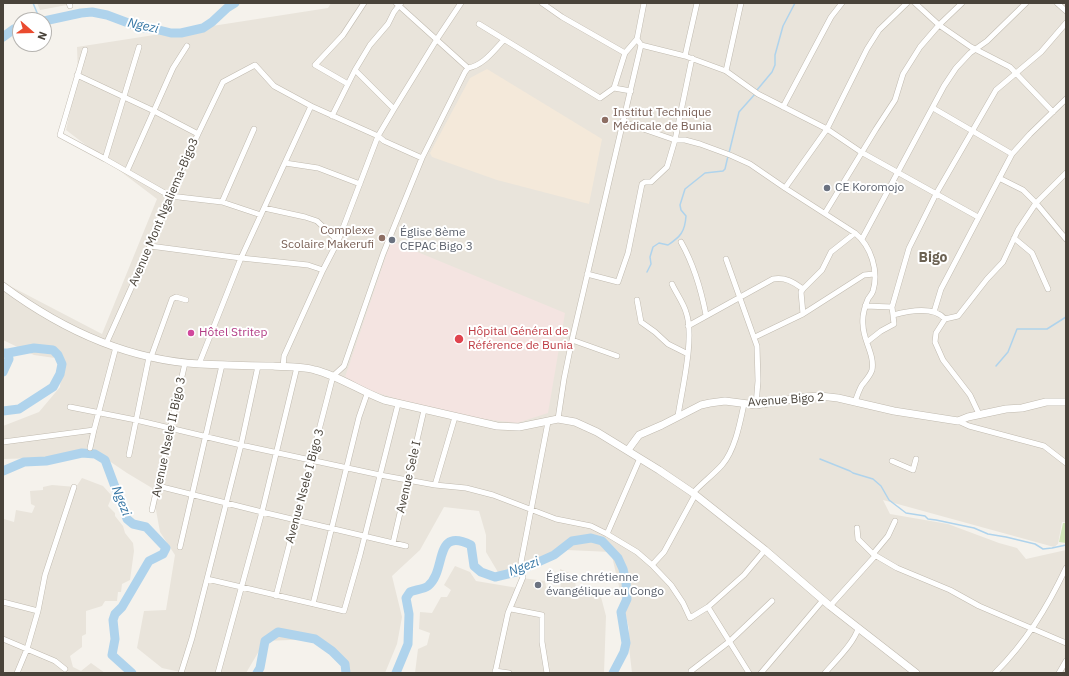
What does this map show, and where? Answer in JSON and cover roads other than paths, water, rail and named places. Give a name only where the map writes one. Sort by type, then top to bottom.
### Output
[{"type":"street","points":[[348,84],[315,65],[343,35],[364,3]]},
{"type":"street","points":[[283,367],[284,356],[323,270],[338,241],[378,136],[437,39],[461,3]]},
{"type":"street","points":[[542,3],[562,17],[625,53]]},
{"type":"street","points":[[479,24],[600,98],[614,88],[625,53],[637,38],[644,3]]},
{"type":"street","points":[[685,56],[697,3]]},
{"type":"street","points":[[783,107],[831,17],[842,3]]},
{"type":"street","points":[[785,188],[827,129],[867,49],[879,30],[907,3]]},
{"type":"street","points":[[915,3],[939,25],[976,49],[1010,67],[1053,112]]},
{"type":"street","points":[[825,213],[861,152],[895,100],[903,74],[920,47],[939,25],[962,3]]},
{"type":"street","points":[[862,239],[944,86],[956,68],[970,53],[986,41],[1026,3]]},
{"type":"street","points":[[1057,3],[1066,11]]},
{"type":"street","points":[[332,116],[355,70],[370,45],[388,24],[399,4],[468,68]]},
{"type":"street","points":[[726,71],[739,4]]},
{"type":"street","points":[[867,342],[881,331],[894,324],[892,307],[909,248],[936,194],[996,90],[1041,52],[1066,23]]},
{"type":"street","points":[[558,419],[572,340],[641,45],[637,38]]},
{"type":"street","points":[[333,376],[344,366],[383,254],[422,158],[465,72],[468,68],[476,66],[482,62],[504,40]]},
{"type":"street","points":[[641,45],[692,58],[726,71],[756,92],[827,129],[861,152],[978,217]]},
{"type":"street","points":[[127,171],[173,68],[187,46]]},
{"type":"street","points":[[106,159],[139,47]]},
{"type":"street","points":[[85,50],[60,135],[106,159],[170,196],[222,202],[261,214]]},
{"type":"street","points":[[587,274],[618,282],[628,253],[642,184],[645,182],[651,182],[667,168],[675,140],[692,58]]},
{"type":"street","name":"Avenue Mont Ngaliema-Bigo3","points":[[106,344],[150,246],[170,196],[223,82],[255,65],[274,86],[311,106]]},
{"type":"street","points":[[355,70],[394,109]]},
{"type":"street","points":[[77,75],[154,111],[198,134]]},
{"type":"street","points":[[614,88],[631,91]]},
{"type":"street","points":[[934,312],[941,289],[1012,154],[1066,100]]},
{"type":"street","points":[[199,364],[241,258],[311,106],[378,136],[384,141],[422,158]]},
{"type":"street","points":[[933,108],[1012,154]]},
{"type":"street","points":[[623,122],[675,140],[686,140],[700,144],[729,154],[750,164],[862,239],[873,261],[873,291],[865,306],[863,324],[864,335],[871,357],[872,368],[870,375],[862,386],[855,402]]},
{"type":"street","points":[[222,202],[254,129]]},
{"type":"street","points":[[285,163],[318,168],[360,184]]},
{"type":"street","points":[[979,414],[970,395],[943,360],[935,342],[937,330],[946,319],[958,316],[987,279],[1003,262],[1018,230],[1036,203],[1066,173]]},
{"type":"street","points":[[999,178],[1023,190],[1066,238]]},
{"type":"street","points":[[264,208],[305,217],[316,221],[338,241]]},
{"type":"street","points":[[803,314],[801,292],[822,270],[831,252],[855,233]]},
{"type":"street","points":[[1014,238],[1032,254],[1048,289]]},
{"type":"street","points":[[681,242],[690,259],[702,294],[706,315]]},
{"type":"street","points":[[150,246],[308,265],[323,270]]},
{"type":"street","points":[[726,259],[757,346],[758,381],[756,405]]},
{"type":"street","points":[[754,337],[803,314],[864,275],[874,274]]},
{"type":"street","points":[[688,326],[773,279],[781,278],[791,280],[803,289]]},
{"type":"street","points":[[672,284],[686,312],[688,326],[688,354],[678,416]]},
{"type":"street","points":[[3,286],[26,303],[60,324],[106,344],[150,357],[185,363],[297,367],[314,370],[333,376],[367,394],[398,404],[497,426],[519,427],[558,419],[574,422],[597,432],[628,450],[694,494],[765,550],[858,629],[916,673]]},
{"type":"street","points":[[129,455],[150,357],[172,299],[176,297],[186,300]]},
{"type":"street","points":[[637,300],[641,322],[668,344],[688,354]]},
{"type":"street","points":[[865,306],[892,307]]},
{"type":"street","points":[[893,315],[906,311],[934,312],[942,315],[946,319]]},
{"type":"street","points":[[572,340],[618,356]]},
{"type":"street","points":[[90,448],[116,347]]},
{"type":"street","name":"Avenue Nsele II Bigo 3","points":[[152,510],[185,363]]},
{"type":"street","points":[[180,547],[222,365]]},
{"type":"street","points":[[181,673],[192,638],[241,445],[258,366]]},
{"type":"street","points":[[218,673],[262,512],[297,367]]},
{"type":"street","name":"Avenue Nsele I Bigo 3","points":[[276,596],[333,376]]},
{"type":"street","points":[[313,604],[359,417],[367,394]]},
{"type":"street","name":"Avenue Bigo 2","points":[[628,450],[639,435],[702,405],[725,401],[756,405],[820,396],[838,398],[894,411],[958,421]]},
{"type":"street","points":[[958,421],[979,414],[1022,408],[1046,402],[1066,402]]},
{"type":"street","points":[[207,579],[276,596],[344,610],[365,536],[398,404]]},
{"type":"street","points":[[652,565],[664,552],[694,494],[727,458],[739,428],[744,404]]},
{"type":"street","points":[[70,408],[99,412],[380,475],[435,485],[466,488],[493,494],[556,519],[591,526],[636,552],[652,565],[671,585],[684,603],[690,618],[708,607],[744,575],[765,550]]},
{"type":"street","name":"Avenue Sele I","points":[[393,543],[424,410]]},
{"type":"street","points":[[435,485],[455,417]]},
{"type":"street","points":[[958,421],[969,426],[1044,446],[1066,463]]},
{"type":"street","points":[[509,673],[495,672],[508,613],[511,609],[524,573],[521,562],[530,508],[548,422]]},
{"type":"street","points":[[3,442],[94,430]]},
{"type":"street","points":[[607,534],[640,458]]},
{"type":"street","points":[[892,461],[913,470],[916,459]]},
{"type":"street","points":[[158,486],[226,504],[406,546]]},
{"type":"street","points":[[18,673],[38,611],[45,575],[74,487]]},
{"type":"street","points":[[830,606],[874,555],[888,536],[895,521]]},
{"type":"street","points":[[856,528],[858,539],[874,555],[902,570],[937,584],[972,602],[1066,643]]},
{"type":"street","points":[[994,673],[1021,644],[1032,629],[1066,568]]},
{"type":"street","points":[[761,673],[823,600]]},
{"type":"street","points":[[3,602],[38,611]]},
{"type":"street","points":[[691,673],[691,671],[730,641],[772,602]]},
{"type":"street","points":[[708,607],[749,673]]},
{"type":"street","points":[[511,609],[542,615],[542,642],[547,673]]},
{"type":"street","points":[[825,673],[849,645],[858,629]]},
{"type":"street","points":[[3,639],[55,661],[65,669]]},
{"type":"street","points":[[1060,673],[1066,661]]},
{"type":"waterway","points":[[33,3],[37,12]]},
{"type":"waterway","name":"Ngezi","points":[[52,19],[92,12],[107,15],[139,27],[171,33],[181,33],[203,28],[235,3]]},
{"type":"waterway","points":[[757,90],[772,72],[775,65],[775,55],[783,26],[795,3]]},
{"type":"waterway","name":"Ngezi","points":[[3,37],[12,30]]},
{"type":"waterway","points":[[729,153],[739,112],[755,94]]},
{"type":"waterway","points":[[647,272],[651,264],[650,257],[653,247],[659,243],[668,245],[679,237],[683,230],[686,216],[681,210],[680,205],[685,189],[705,173],[723,171],[725,169],[728,156]]},
{"type":"waterway","points":[[996,366],[1008,352],[1017,329],[1047,329],[1066,317]]},
{"type":"waterway","name":"Ngezi","points":[[3,353],[34,348],[53,350],[58,355],[62,364],[60,374],[53,387],[19,409],[3,411]]},
{"type":"waterway","points":[[3,372],[9,359],[8,353]]},
{"type":"waterway","name":"Ngezi","points":[[3,471],[24,462],[46,461],[82,453],[95,454],[105,460],[127,519],[133,524],[146,527],[166,548],[163,554],[149,561],[122,607],[115,614],[113,620],[115,639],[112,655],[132,673]]},
{"type":"waterway","points":[[820,459],[853,473],[873,479],[881,486],[889,500],[906,513],[925,516],[928,519],[974,528],[988,534],[1035,544],[1043,549],[1066,545]]},
{"type":"waterway","name":"Ngezi","points":[[396,673],[408,644],[409,614],[406,598],[410,592],[428,586],[434,579],[442,553],[451,541],[459,541],[471,545],[474,566],[481,572],[495,577],[516,572],[554,555],[572,541],[591,538],[602,541],[618,558],[623,569],[626,582],[627,599],[621,612],[626,643],[624,652],[613,673]]},
{"type":"waterway","name":"Ngezi","points":[[257,673],[260,668],[265,641],[278,632],[315,639],[332,651],[345,664],[346,673]]},
{"type":"place","name":"Institut Technique Médicale de Bunia","points":[[605,120]]},
{"type":"place","name":"CE Koromojo","points":[[827,188]]},
{"type":"place","name":"Complexe Scolaire Makerufi","points":[[382,238]]},
{"type":"place","name":"Église 8ème CEPAC Bigo 3","points":[[392,240]]},
{"type":"place","name":"Hôtel Stritep","points":[[191,333]]},
{"type":"place","name":"Hôpital Général de Référence de Bunia","points":[[459,339]]},
{"type":"place","name":"Église chrétienne évangélique au Congo","points":[[538,585]]},
{"type":"district","name":"Bigo","points":[[933,258]]}]
